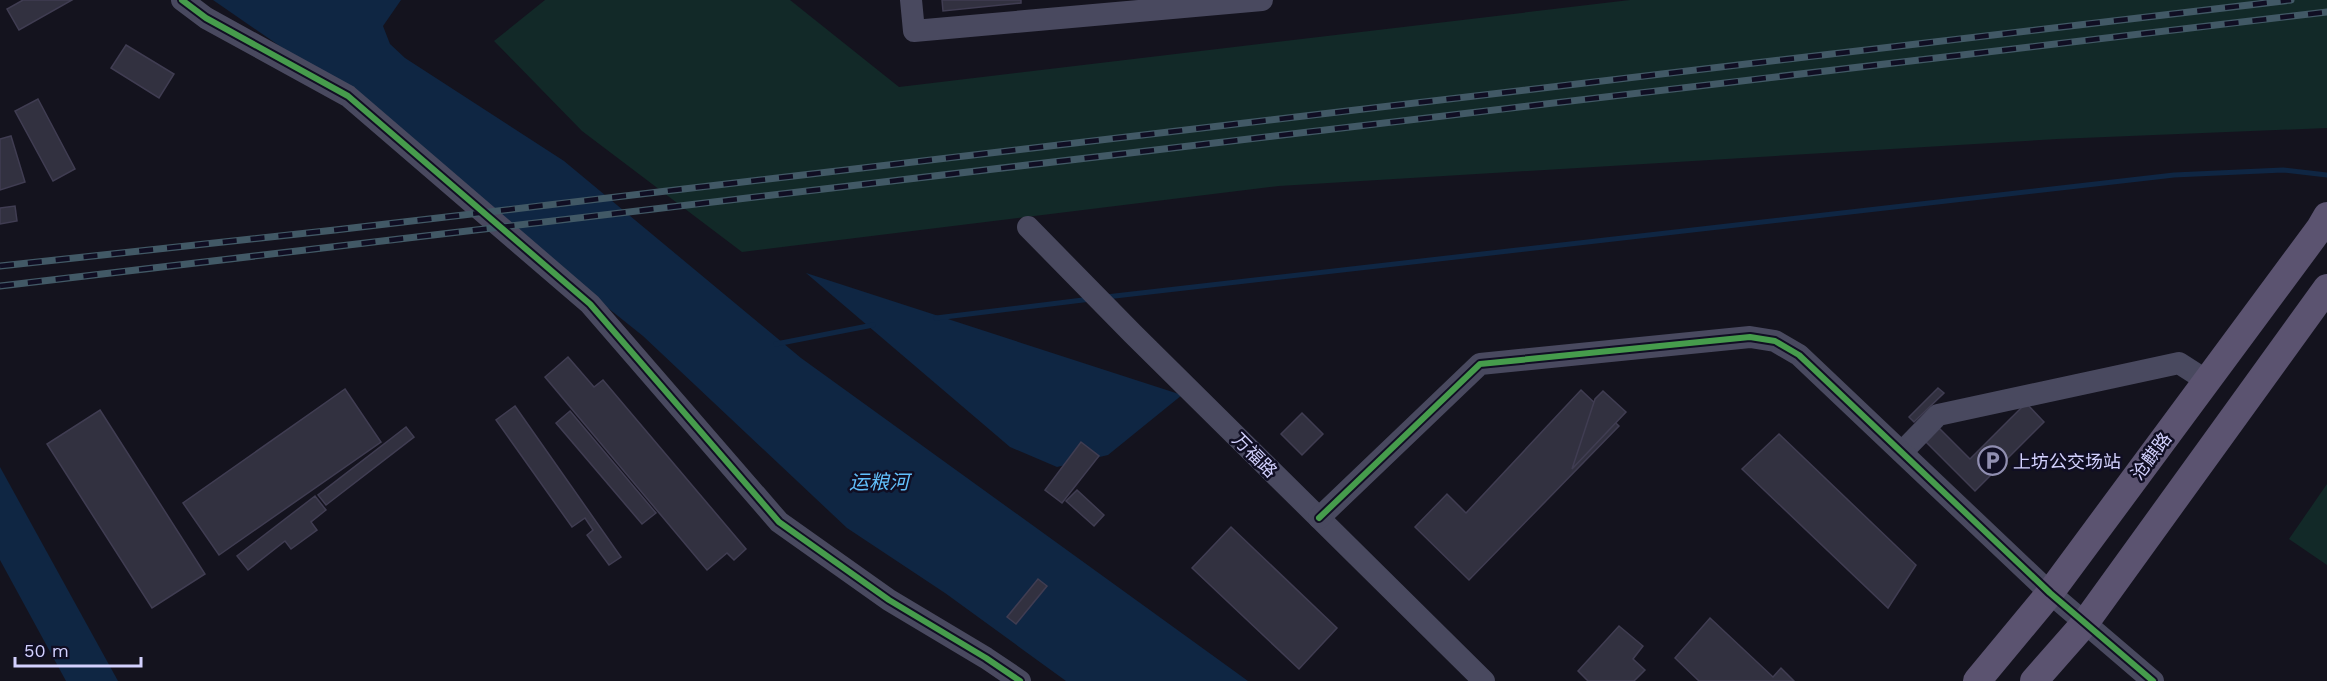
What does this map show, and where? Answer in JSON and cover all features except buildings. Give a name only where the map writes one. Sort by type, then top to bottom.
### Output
[{"type":"main road","name":"沧麒路","points":[[1977,681],[2050,593],[2324,222]]},
{"type":"main road","points":[[2034,681],[2085,623],[2327,288]]},
{"type":"street","points":[[182,0],[206,18],[348,96],[590,304],[779,522],[889,600],[1020,681]]},
{"type":"street","points":[[911,0],[914,31],[1063,9],[1262,0]]},
{"type":"street","name":"万福路","points":[[1028,227],[1484,681]]},
{"type":"street","points":[[1319,518],[1480,364],[1750,337],[1775,341],[1799,355],[2050,593],[2153,681]]},
{"type":"street","points":[[1902,452],[1938,415],[2179,363],[2207,381]]},
{"type":"green space","points":[[545,0],[790,0],[899,87],[1630,0],[2327,0],[2327,128],[2057,139],[1279,186],[742,252],[582,131],[494,41]]},
{"type":"green space","points":[[2327,484],[2327,565],[2289,539]]},
{"type":"water","name":"运粮河","points":[[213,0],[401,0],[383,26],[390,44],[405,58],[564,161],[801,358],[1248,681],[1066,681],[945,593],[847,528],[643,336],[284,49]]},
{"type":"water","points":[[806,273],[1182,395],[1108,455],[1057,467],[1010,447]]},
{"type":"water","points":[[0,467],[118,681],[66,681],[0,560]]},
{"type":"waterway","points":[[1106,297],[2174,175],[2283,170],[2327,175]]},
{"type":"waterway","points":[[936,318],[1091,299]]},
{"type":"waterway","points":[[776,344],[873,325]]},
{"type":"railway","points":[[0,266],[335,230],[2291,0]]},
{"type":"railway","points":[[0,286],[2327,12]]},
{"type":"cycle path","points":[[182,0],[206,18],[348,96],[590,304],[779,522],[889,600],[1020,681]]},
{"type":"cycle path","points":[[1319,518],[1480,364],[1750,337],[1775,341],[1799,355],[2050,593],[2153,681]]},
{"type":"place","name":"上坊公交场站","points":[[1992,461]]}]
